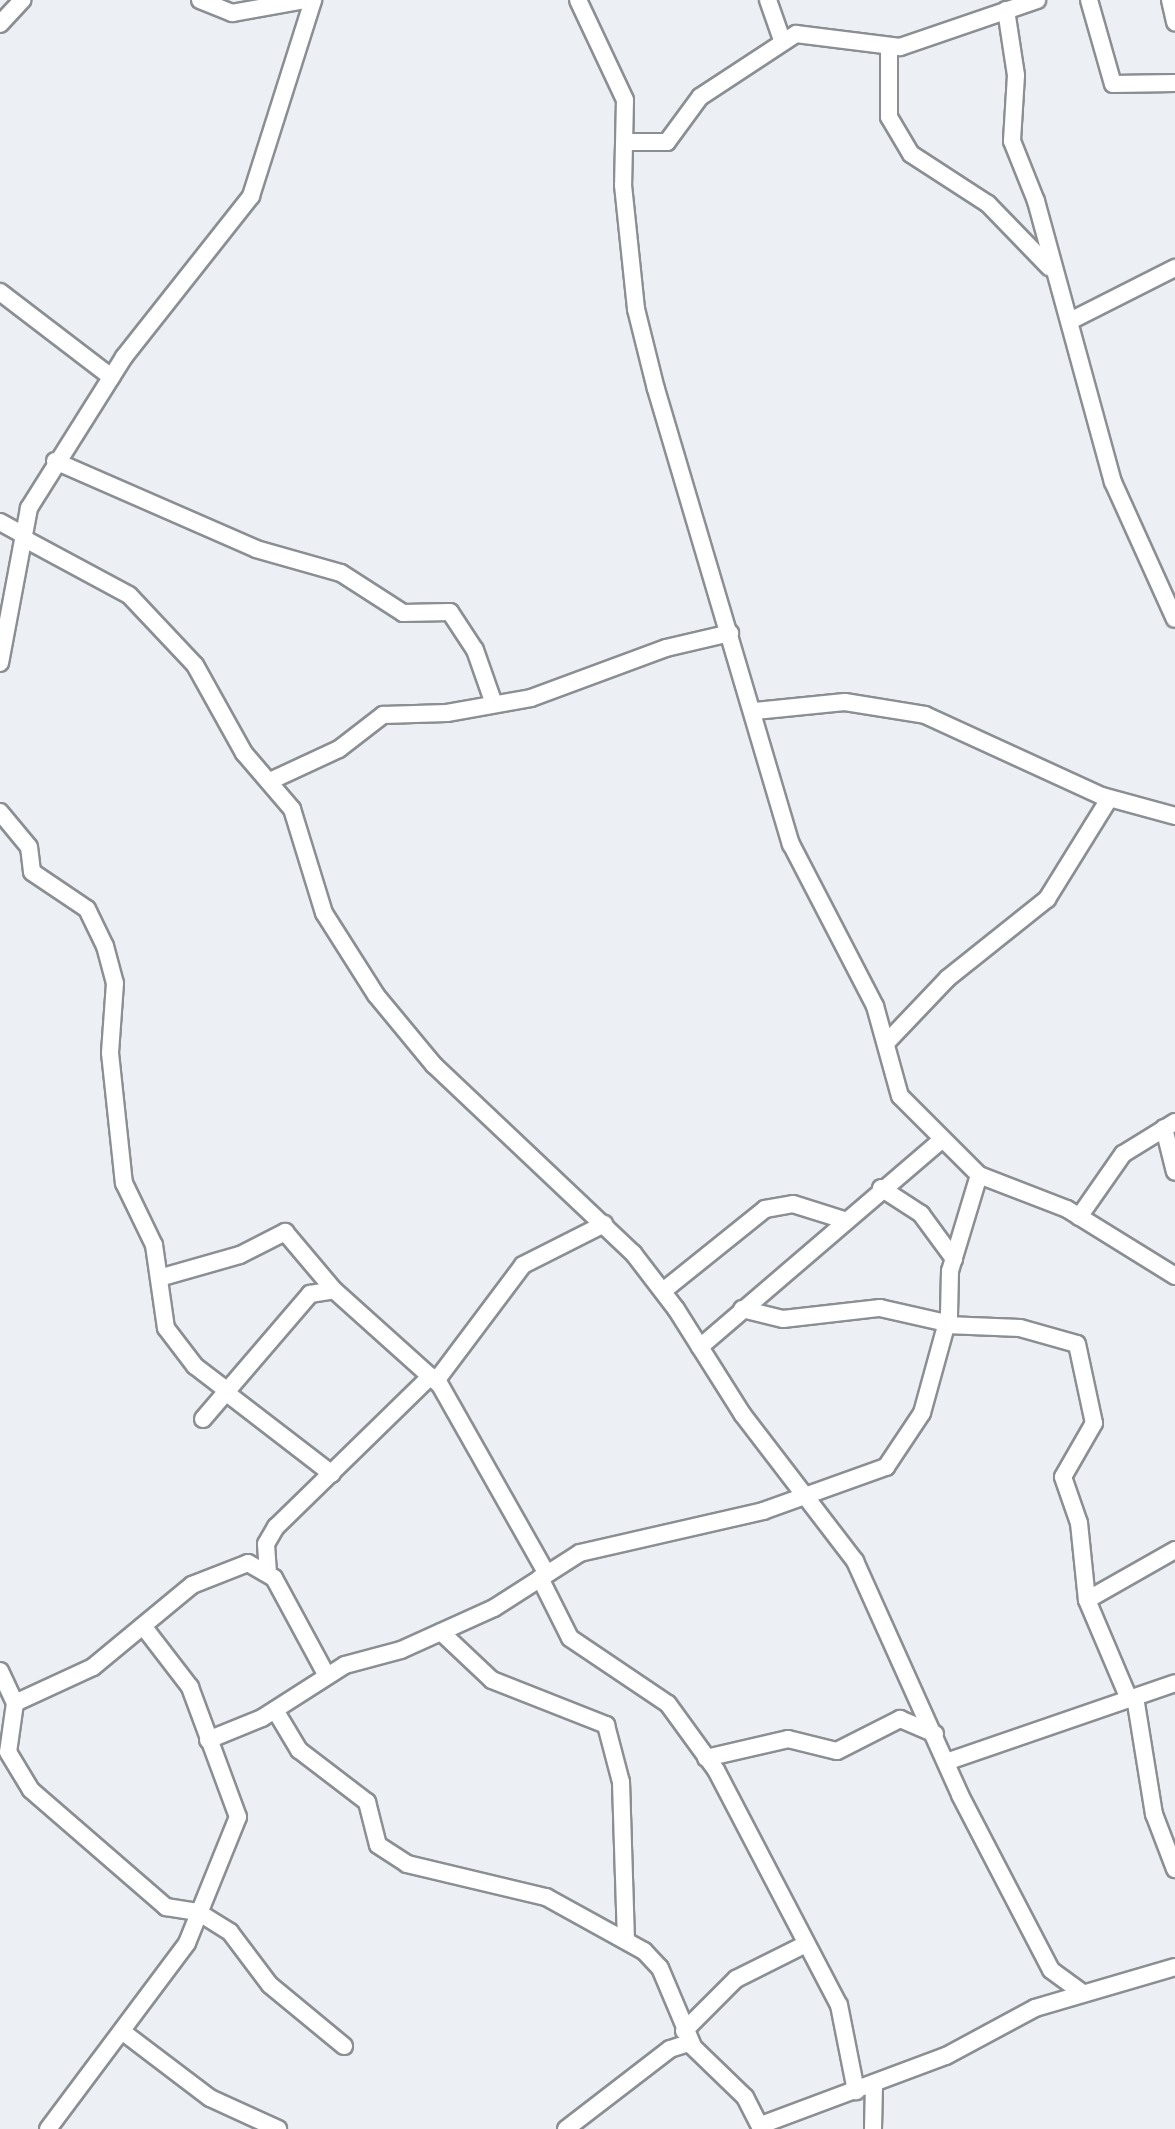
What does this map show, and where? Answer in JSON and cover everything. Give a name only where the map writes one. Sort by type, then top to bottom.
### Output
[{"type":"street","points":[[0,24],[22,0]]},
{"type":"street","points":[[200,0],[232,13],[306,0]]},
{"type":"street","points":[[0,663],[29,508],[55,461],[111,377],[251,196],[313,0]]},
{"type":"street","points":[[578,0],[615,66],[629,142],[623,185],[636,309],[755,711],[791,844],[888,1041],[900,1096],[939,1142],[979,1175],[1079,1217],[1175,1276]]},
{"type":"street","points":[[768,0],[782,40]]},
{"type":"street","points":[[629,142],[667,142],[689,107],[782,40],[814,34],[889,47],[933,41],[1037,0]]},
{"type":"street","points":[[1089,0],[1113,84],[1175,83]]},
{"type":"street","points":[[1170,0],[1175,22]]},
{"type":"street","points":[[1006,10],[1016,75],[1012,141],[1070,321],[1113,482],[1175,619]]},
{"type":"street","points":[[889,47],[889,117],[911,154],[988,204],[1056,274]]},
{"type":"street","points":[[1070,321],[1175,268]]},
{"type":"street","points":[[0,292],[111,377]]},
{"type":"street","points":[[55,461],[256,549],[341,573],[403,613],[450,612],[475,650],[494,704]]},
{"type":"street","points":[[0,522],[129,595],[195,665],[244,753],[292,809],[324,913],[376,995],[434,1065],[604,1224],[663,1291],[869,1585],[946,1762],[1051,1970],[1083,1993]]},
{"type":"street","points":[[270,781],[339,749],[383,715],[494,704],[730,633]]},
{"type":"street","points":[[755,711],[845,702],[925,715],[1109,799],[1175,816]]},
{"type":"street","points":[[888,1041],[948,978],[1047,899],[1109,799]]},
{"type":"street","points":[[0,812],[29,847],[32,872],[87,909],[105,946],[115,983],[110,1053],[117,1160],[154,1245],[166,1328],[195,1366],[332,1474]]},
{"type":"street","points":[[1079,1217],[1123,1154],[1169,1125],[1175,1172]]},
{"type":"street","points":[[700,1347],[881,1188],[939,1142]]},
{"type":"street","points":[[208,1740],[275,1710],[327,1676],[441,1632],[608,1542],[721,1523],[886,1467],[905,1448],[946,1324],[954,1259],[979,1175]]},
{"type":"street","points":[[881,1188],[921,1214],[954,1259]]},
{"type":"street","points":[[663,1291],[765,1209],[793,1204],[844,1220]]},
{"type":"street","points":[[327,1676],[268,1573],[266,1544],[276,1527],[434,1378],[523,1265],[604,1224]]},
{"type":"street","points":[[159,1278],[240,1255],[285,1232],[334,1290],[434,1378],[468,1423],[570,1638],[668,1704],[706,1758],[839,2005],[856,2091]]},
{"type":"street","points":[[203,1419],[310,1294],[334,1290]]},
{"type":"street","points":[[742,1309],[783,1319],[880,1308],[946,1324],[1020,1328],[1077,1344],[1094,1423],[1063,1477],[1079,1523],[1087,1600],[1132,1698],[1154,1814],[1175,1869]]},
{"type":"street","points":[[1087,1600],[1175,1550]]},
{"type":"street","points":[[15,1703],[93,1667],[192,1585],[235,1565],[268,1573]]},
{"type":"street","points":[[48,2129],[123,2032],[200,1913],[238,1817],[190,1687],[143,1626]]},
{"type":"street","points":[[441,1632],[492,1680],[606,1725],[621,1782],[626,1939]]},
{"type":"street","points":[[0,1671],[15,1703],[6,1744],[31,1790],[166,1907],[200,1913],[230,1932],[270,1985],[344,2046]]},
{"type":"street","points":[[946,1762],[1175,1683]]},
{"type":"street","points":[[275,1710],[299,1750],[367,1802],[378,1845],[407,1864],[546,1897],[626,1939],[660,1968],[684,2031],[693,2046],[745,2097],[761,2127],[874,2084],[1083,1993],[1175,1967]]},
{"type":"street","points":[[706,1758],[788,1739],[837,1751],[900,1719],[935,1734]]},
{"type":"street","points":[[684,2031],[736,1979],[806,1944]]},
{"type":"street","points":[[123,2032],[210,2098],[278,2129]]},
{"type":"street","points":[[566,2129],[670,2049],[693,2046]]},
{"type":"street","points":[[873,2129],[874,2084]]}]
